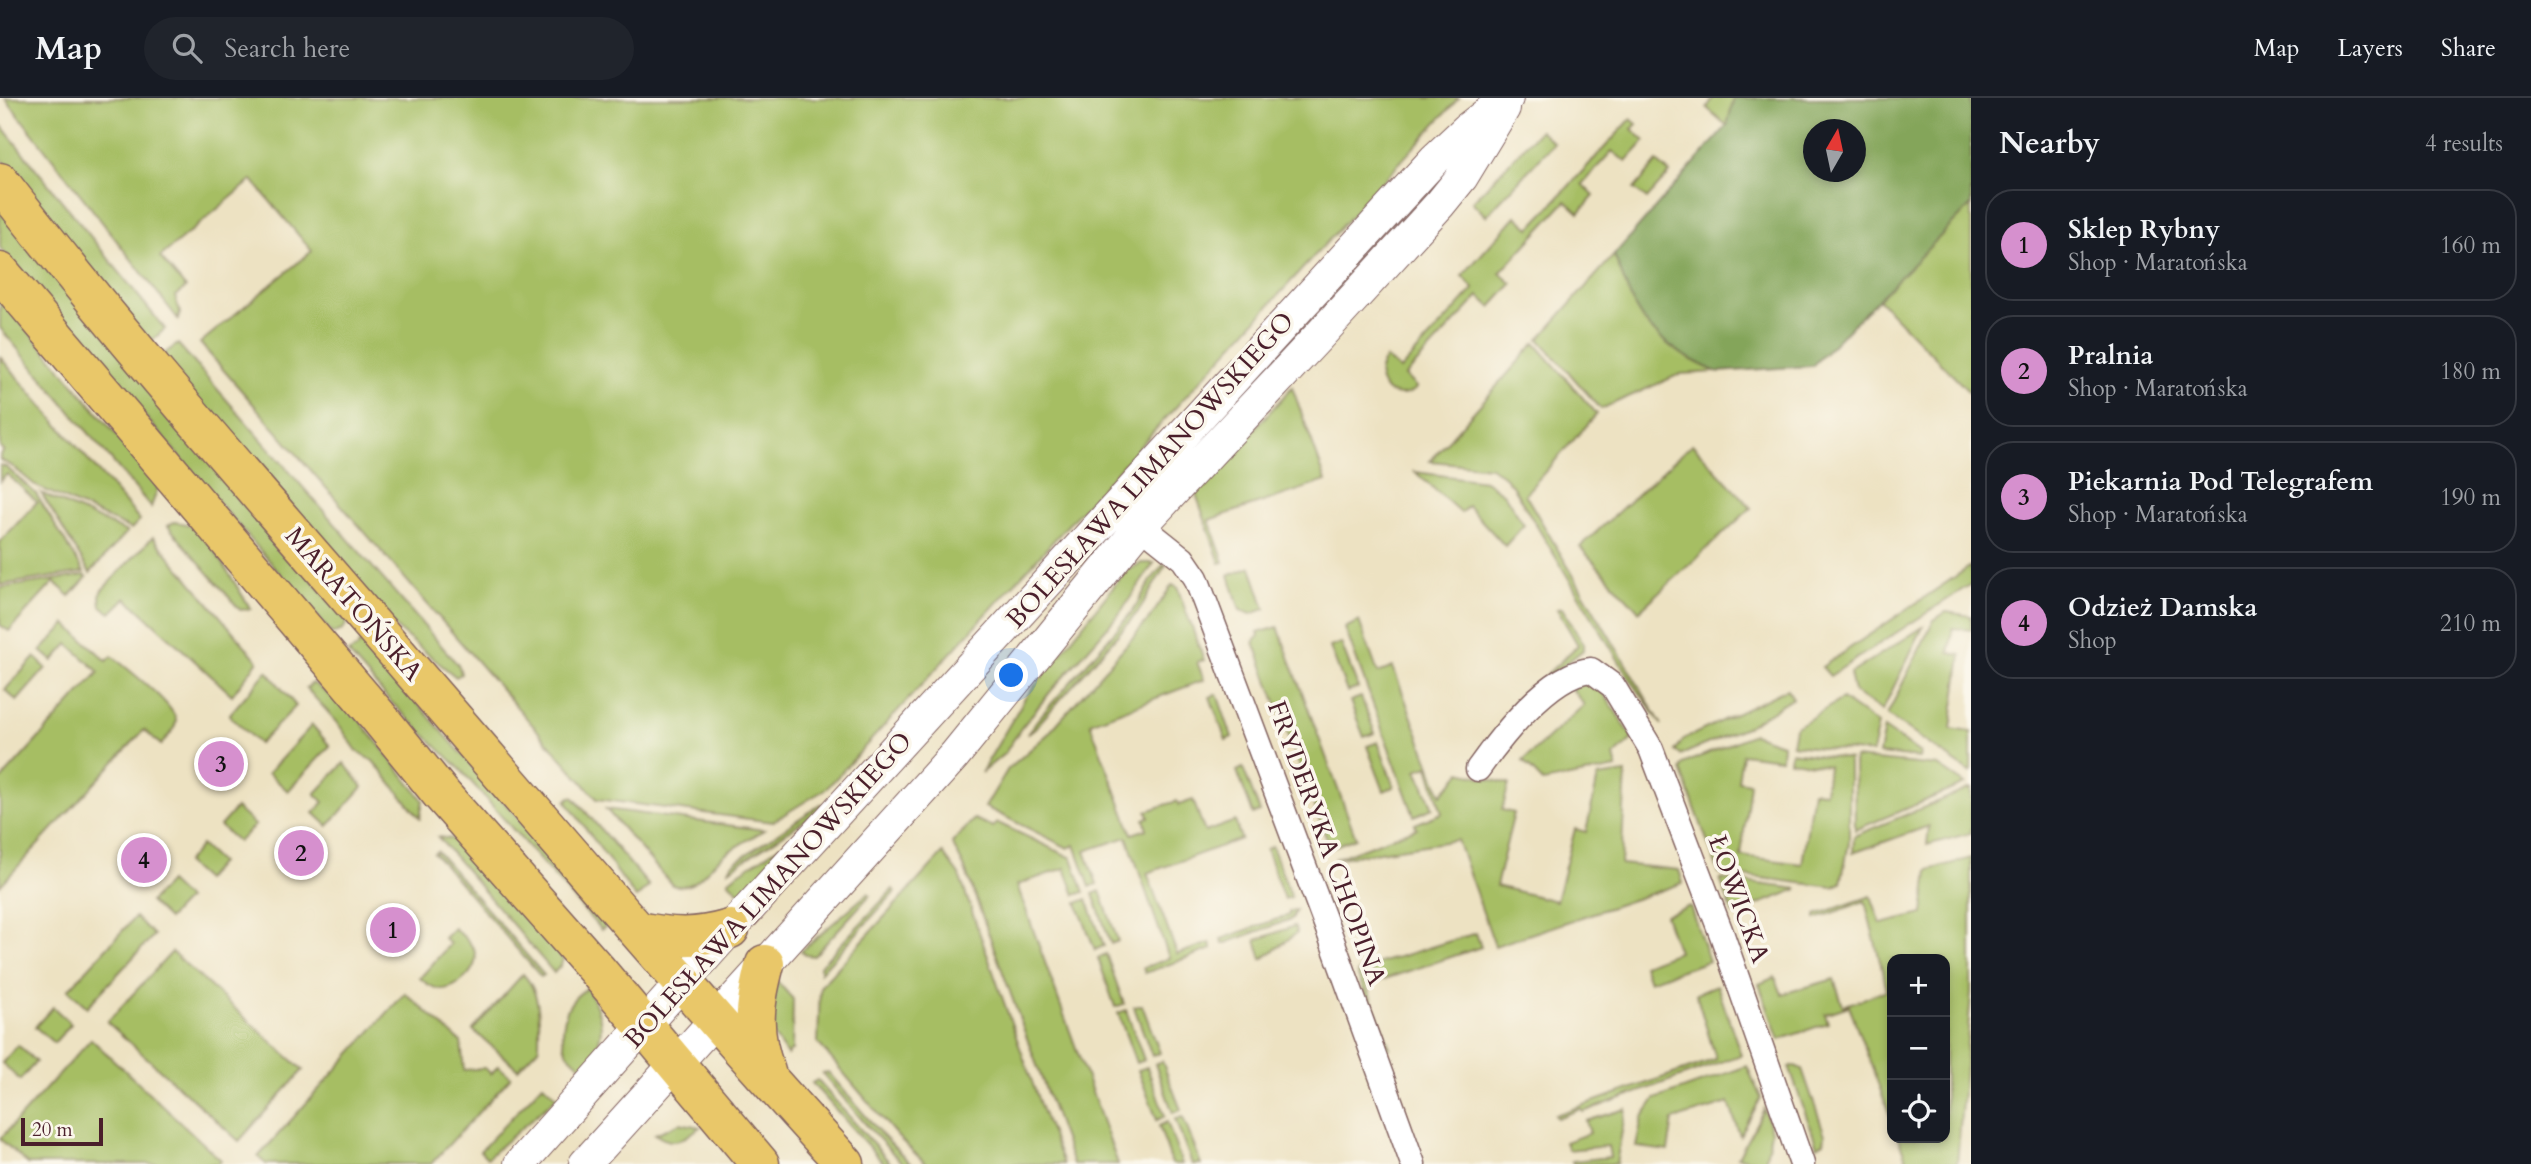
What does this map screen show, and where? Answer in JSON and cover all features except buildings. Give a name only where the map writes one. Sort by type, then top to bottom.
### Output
[{"type":"main road","name":"MARATOŃSKA","points":[[0,182],[92,298],[356,608],[845,1164]]},
{"type":"main road","name":"MARATOŃSKA","points":[[0,272],[442,795],[676,1063],[760,1164]]},
{"type":"main road","points":[[319,647],[336,647],[349,638],[357,624],[356,608]]},
{"type":"main road","points":[[638,931],[684,938],[730,929]]},
{"type":"main road","points":[[765,964],[758,989],[754,1031],[757,1049],[768,1077]]},
{"type":"street","name":"BOLESŁAWA LIMANOWSKIEGO","points":[[520,1164],[730,929],[1449,144],[1509,98]]},
{"type":"street","name":"BOLESŁAWA LIMANOWSKIEGO","points":[[585,1164],[961,747],[1164,499],[1440,204],[1462,177],[1509,98]]},
{"type":"street","points":[[1126,495],[1125,510],[1140,527],[1171,550]]},
{"type":"street","points":[[1164,499],[1163,534],[1171,550]]},
{"type":"street","name":"FRYDERYKA CHOPINA","points":[[1171,550],[1183,559],[1200,588],[1413,1164]]},
{"type":"street","name":"ŁOWICKA","points":[[1478,769],[1510,725],[1554,687],[1578,673],[1591,670],[1613,686],[1651,749],[1722,935],[1802,1164]]},
{"type":"green space","points":[[5,98],[1459,98],[827,788],[772,822],[597,799],[200,343],[312,251],[252,180],[160,257],[186,288],[175,296],[180,313],[178,319]]},
{"type":"green space","points":[[1713,98],[1734,98],[1727,126],[1707,108]]},
{"type":"green space","points":[[1734,98],[1971,98],[1971,205],[1812,366],[1717,372],[1693,361],[1670,346],[1642,318],[1614,255],[1727,126]]},
{"type":"green space","points":[[1631,119],[1637,124],[1632,129],[1645,141],[1626,162],[1612,151],[1582,184],[1594,196],[1579,213],[1566,201],[1500,273],[1512,284],[1491,307],[1479,296],[1405,376],[1417,388],[1402,395],[1386,390],[1379,374],[1386,358],[1400,370],[1474,289],[1462,276],[1516,216],[1530,228]]},
{"type":"green space","points":[[0,124],[165,329],[149,343],[0,157]]},
{"type":"green space","points":[[1540,130],[1554,143],[1486,216],[1472,202]]},
{"type":"green space","points":[[1657,162],[1670,173],[1647,199],[1634,189]]},
{"type":"green space","points":[[1971,205],[1971,394],[1878,299]]},
{"type":"green space","points":[[0,206],[347,622],[343,630],[332,634],[0,248]]},
{"type":"green space","points":[[1614,255],[1635,307],[1650,328],[1682,354],[1717,372],[1680,374],[1601,409],[1539,339]]},
{"type":"green space","points":[[0,297],[154,479],[158,488],[151,507],[0,328]]},
{"type":"green space","points":[[1535,343],[1597,414],[1525,494],[1662,725],[1628,676],[1513,487],[1502,474],[1490,467],[1430,461]]},
{"type":"green space","points":[[178,344],[459,666],[461,674],[456,677],[396,628],[162,358]]},
{"type":"green space","points":[[0,357],[140,520],[131,529],[36,486],[12,466],[0,460],[4,451],[0,447]]},
{"type":"green space","points":[[1292,387],[1326,481],[1209,520],[1224,562],[1220,563],[1196,494]]},
{"type":"green space","points":[[1692,444],[1751,508],[1639,611],[1580,547]]},
{"type":"green space","points":[[0,465],[6,467],[36,494],[84,572],[0,585],[0,542],[37,502],[7,474],[0,481]]},
{"type":"green space","points":[[1415,472],[1485,481],[1504,494],[1524,525],[1505,546],[1468,506],[1461,513]]},
{"type":"green space","points":[[41,493],[127,532],[90,573]]},
{"type":"green space","points":[[174,522],[191,526],[207,541],[251,609],[240,610],[168,526]]},
{"type":"green space","points":[[153,537],[258,661],[232,695],[126,598],[111,613],[101,606],[101,591]]},
{"type":"green space","points":[[1141,563],[1154,563],[1120,613],[1051,691],[1005,753],[981,773],[1025,698],[1126,571]]},
{"type":"green space","points":[[1164,564],[1166,565],[1138,612],[1027,734],[1132,612]]},
{"type":"green space","points":[[1971,566],[1971,584],[1830,676],[1822,667]]},
{"type":"green space","points":[[1251,567],[1265,609],[1251,614],[1240,610],[1229,575]]},
{"type":"green space","points":[[85,575],[87,577],[70,596],[54,582],[9,631],[0,625],[0,588]]},
{"type":"green space","points":[[1172,585],[1177,587],[1204,660],[1197,662],[1204,680],[1090,723],[1132,834],[1147,829],[1144,819],[1149,817],[1147,811],[1177,801],[1179,805],[1193,800],[1205,832],[1235,821],[1241,839],[1147,873],[1177,954],[1210,943],[1212,949],[1145,973],[1143,968],[1169,958],[1127,837],[1085,851],[1097,884],[1090,887],[1075,845],[1068,848],[985,807],[1008,769],[1048,734],[1150,618]]},
{"type":"green space","points":[[1562,608],[1583,643],[1583,650],[1545,680],[1543,678],[1578,645],[1557,609]]},
{"type":"green space","points":[[1946,612],[1971,616],[1971,630],[1953,628],[1949,653],[1961,655],[1951,729],[1971,732],[1971,773],[1887,715],[1934,620]]},
{"type":"green space","points":[[1359,621],[1378,673],[1393,667],[1441,795],[1461,772],[1509,784],[1502,810],[1514,813],[1496,886],[1556,901],[1575,829],[1586,832],[1598,777],[1626,773],[1621,864],[1679,870],[1683,883],[1495,946],[1457,840],[1334,859],[1417,828],[1415,824],[1442,813],[1428,766],[1417,770],[1433,808],[1414,816],[1345,628]]},
{"type":"green space","points":[[66,624],[107,661],[112,656],[150,688],[169,707],[176,722],[161,745],[144,730],[0,886],[0,781],[99,672],[68,644],[53,661],[41,651]]},
{"type":"green space","points":[[1278,627],[1356,838],[1330,848],[1254,642],[1259,636],[1258,633]]},
{"type":"green space","points":[[1923,627],[1882,711],[1854,692],[1850,674]]},
{"type":"green space","points":[[362,640],[610,923],[601,930],[460,769],[390,701],[348,653],[357,648]]},
{"type":"green space","points":[[1341,643],[1358,688],[1347,692],[1330,647]]},
{"type":"green space","points":[[35,657],[46,668],[17,701],[5,690]]},
{"type":"green space","points":[[267,671],[296,706],[259,744],[229,715]]},
{"type":"green space","points":[[1587,681],[1602,691],[1633,738],[1614,756],[1617,768],[1543,782],[1523,761],[1584,705],[1572,689]]},
{"type":"green space","points":[[313,683],[353,712],[423,800],[420,818],[373,761],[357,751],[337,722],[306,688]]},
{"type":"green space","points":[[1787,689],[1793,698],[1748,726],[1681,755],[1675,751],[1684,739]]},
{"type":"green space","points":[[1217,694],[1232,737],[1226,740],[1210,697]]},
{"type":"green space","points":[[1361,697],[1375,733],[1364,737],[1350,701]]},
{"type":"green space","points":[[1842,699],[1878,724],[1872,753],[1792,745],[1795,728]]},
{"type":"green space","points":[[312,725],[330,746],[288,791],[268,773]]},
{"type":"green space","points":[[1884,728],[1920,753],[1919,758],[1879,754]]},
{"type":"green space","points":[[1753,734],[1782,744],[1781,759],[1742,754],[1738,781],[1750,783],[1741,856],[1802,864],[1813,791],[1825,792],[1828,766],[1790,761],[1791,752],[1849,759],[1849,843],[1841,883],[1833,887],[1719,873],[1681,770],[1683,764]]},
{"type":"green space","points":[[1378,742],[1394,787],[1384,791],[1367,746]]},
{"type":"green space","points":[[1854,758],[1938,766],[1965,784],[1855,830]]},
{"type":"green space","points":[[344,763],[363,787],[328,826],[314,813],[324,802],[315,794]]},
{"type":"green space","points":[[1243,768],[1260,812],[1253,814],[1237,771]]},
{"type":"green space","points":[[1971,788],[1971,833],[1927,845],[1929,826],[1853,853],[1854,836]]},
{"type":"green space","points":[[570,797],[574,798],[649,886],[636,898],[566,801]]},
{"type":"green space","points":[[821,804],[825,807],[729,870],[732,864]]},
{"type":"green space","points":[[236,808],[255,825],[238,842],[220,826]]},
{"type":"green space","points":[[606,809],[764,830],[721,857],[694,883],[672,885]]},
{"type":"green space","points":[[974,819],[993,827],[998,823],[1072,858],[1084,892],[1075,895],[1065,868],[1017,885],[1118,1164],[1073,1164],[965,869],[952,843]]},
{"type":"green space","points":[[438,837],[453,839],[464,845],[563,959],[554,973]]},
{"type":"green space","points":[[794,837],[742,895],[728,881],[734,876]]},
{"type":"green space","points":[[201,845],[220,863],[205,880],[186,863]]},
{"type":"green space","points":[[1272,846],[1291,897],[1284,899],[1266,849]]},
{"type":"green space","points":[[437,851],[544,975],[541,977],[434,853]]},
{"type":"green space","points":[[943,853],[959,875],[1063,1164],[926,1164],[897,1136],[818,1043],[820,987]]},
{"type":"green space","points":[[1971,858],[1971,993],[1957,1164],[1908,1164],[1900,1143],[1950,1143],[1950,954],[1887,954],[1887,990],[1865,901],[1816,919],[1816,915],[1871,896],[1881,924],[1923,914],[1928,870]]},
{"type":"green space","points":[[1720,879],[1798,889],[1733,914]]},
{"type":"green space","points":[[169,882],[187,899],[168,919],[150,902]]},
{"type":"green space","points":[[893,889],[895,892],[820,973],[820,966]]},
{"type":"green space","points":[[1100,891],[1118,941],[1111,944],[1093,894]]},
{"type":"green space","points":[[868,893],[870,895],[814,956],[801,951]]},
{"type":"green space","points":[[1087,899],[1104,946],[1095,950],[1077,903]]},
{"type":"green space","points":[[1690,906],[1709,961],[1649,981],[1643,965],[1678,952],[1665,915]]},
{"type":"green space","points":[[1296,910],[1292,919],[1223,944],[1221,939],[1289,915],[1289,912]]},
{"type":"green space","points":[[135,917],[154,935],[87,1007],[68,990]]},
{"type":"green space","points":[[1294,926],[1297,933],[1262,959],[1256,940]]},
{"type":"green space","points":[[454,928],[471,945],[475,962],[461,981],[454,986],[440,989],[420,978],[450,944],[444,938]]},
{"type":"green space","points":[[1476,933],[1481,947],[1376,982],[1370,966]]},
{"type":"green space","points":[[172,952],[303,1070],[239,1141],[107,1022]]},
{"type":"green space","points":[[1106,954],[1124,1004],[1115,1007],[1098,958]]},
{"type":"green space","points":[[1361,971],[1390,1048],[1386,1049],[1357,973]]},
{"type":"green space","points":[[523,974],[534,990],[536,999],[539,1047],[518,1069],[473,1030]]},
{"type":"green space","points":[[1775,977],[1782,994],[1834,979],[1843,1006],[1887,990],[1887,1108],[1849,1006],[1825,1014],[1828,1023],[1779,1040],[1759,984]]},
{"type":"green space","points":[[776,980],[793,999],[792,1050],[787,1055],[771,1032]]},
{"type":"green space","points":[[1717,985],[1741,1055],[1583,1112],[1581,1109],[1557,1118],[1555,1115],[1716,1059],[1696,994]]},
{"type":"green space","points":[[587,988],[598,1010],[601,1029],[596,1048],[584,1069],[568,1053],[563,1033],[570,1004]]},
{"type":"green space","points":[[405,993],[461,1042],[464,1070],[485,1068],[491,1074],[498,1066],[511,1077],[431,1164],[266,1164],[258,1157]]},
{"type":"green space","points":[[1142,1005],[1160,1053],[1152,1056],[1134,1007]]},
{"type":"green space","points":[[53,1007],[71,1024],[54,1043],[35,1027]]},
{"type":"green space","points":[[1126,1010],[1144,1060],[1136,1063],[1118,1013]]},
{"type":"green space","points":[[91,1039],[221,1160],[218,1164],[28,1164],[0,1139]]},
{"type":"green space","points":[[18,1045],[36,1062],[20,1080],[2,1063]]},
{"type":"green space","points":[[1162,1061],[1181,1110],[1173,1113],[1155,1064]]},
{"type":"green space","points":[[1747,1066],[1761,1098],[1740,1136],[1729,1103],[1673,1120],[1668,1151],[1636,1147],[1642,1118],[1655,1099]]},
{"type":"green space","points":[[1147,1067],[1165,1116],[1157,1120],[1138,1070]]},
{"type":"green space","points":[[1789,1067],[1802,1069],[1825,1135],[1824,1142],[1817,1146]]},
{"type":"green space","points":[[828,1072],[881,1134],[911,1164],[903,1164],[869,1128],[822,1073]]},
{"type":"green space","points":[[817,1080],[891,1164],[884,1164],[812,1083]]},
{"type":"green space","points":[[543,1084],[557,1097],[487,1158],[480,1151]]},
{"type":"green space","points":[[1626,1109],[1616,1164],[1573,1164],[1572,1161],[1610,1157],[1608,1146],[1568,1150],[1565,1142],[1590,1133],[1586,1121]]},
{"type":"green space","points":[[1764,1109],[1771,1131],[1765,1163],[1738,1157]]},
{"type":"green space","points":[[1183,1117],[1201,1164],[1192,1164],[1175,1119]]},
{"type":"green space","points":[[1167,1122],[1182,1164],[1172,1164],[1159,1126]]},
{"type":"green space","points":[[680,1123],[700,1127],[684,1138],[673,1141],[655,1134]]},
{"type":"place","name":"Piekarnia Pod Telegrafem","points":[[221,764]]},
{"type":"place","name":"Pralnia","points":[[301,853]]},
{"type":"place","name":"Odzież Damska","points":[[144,860]]},
{"type":"place","name":"Sklep Rybny","points":[[393,930]]}]
